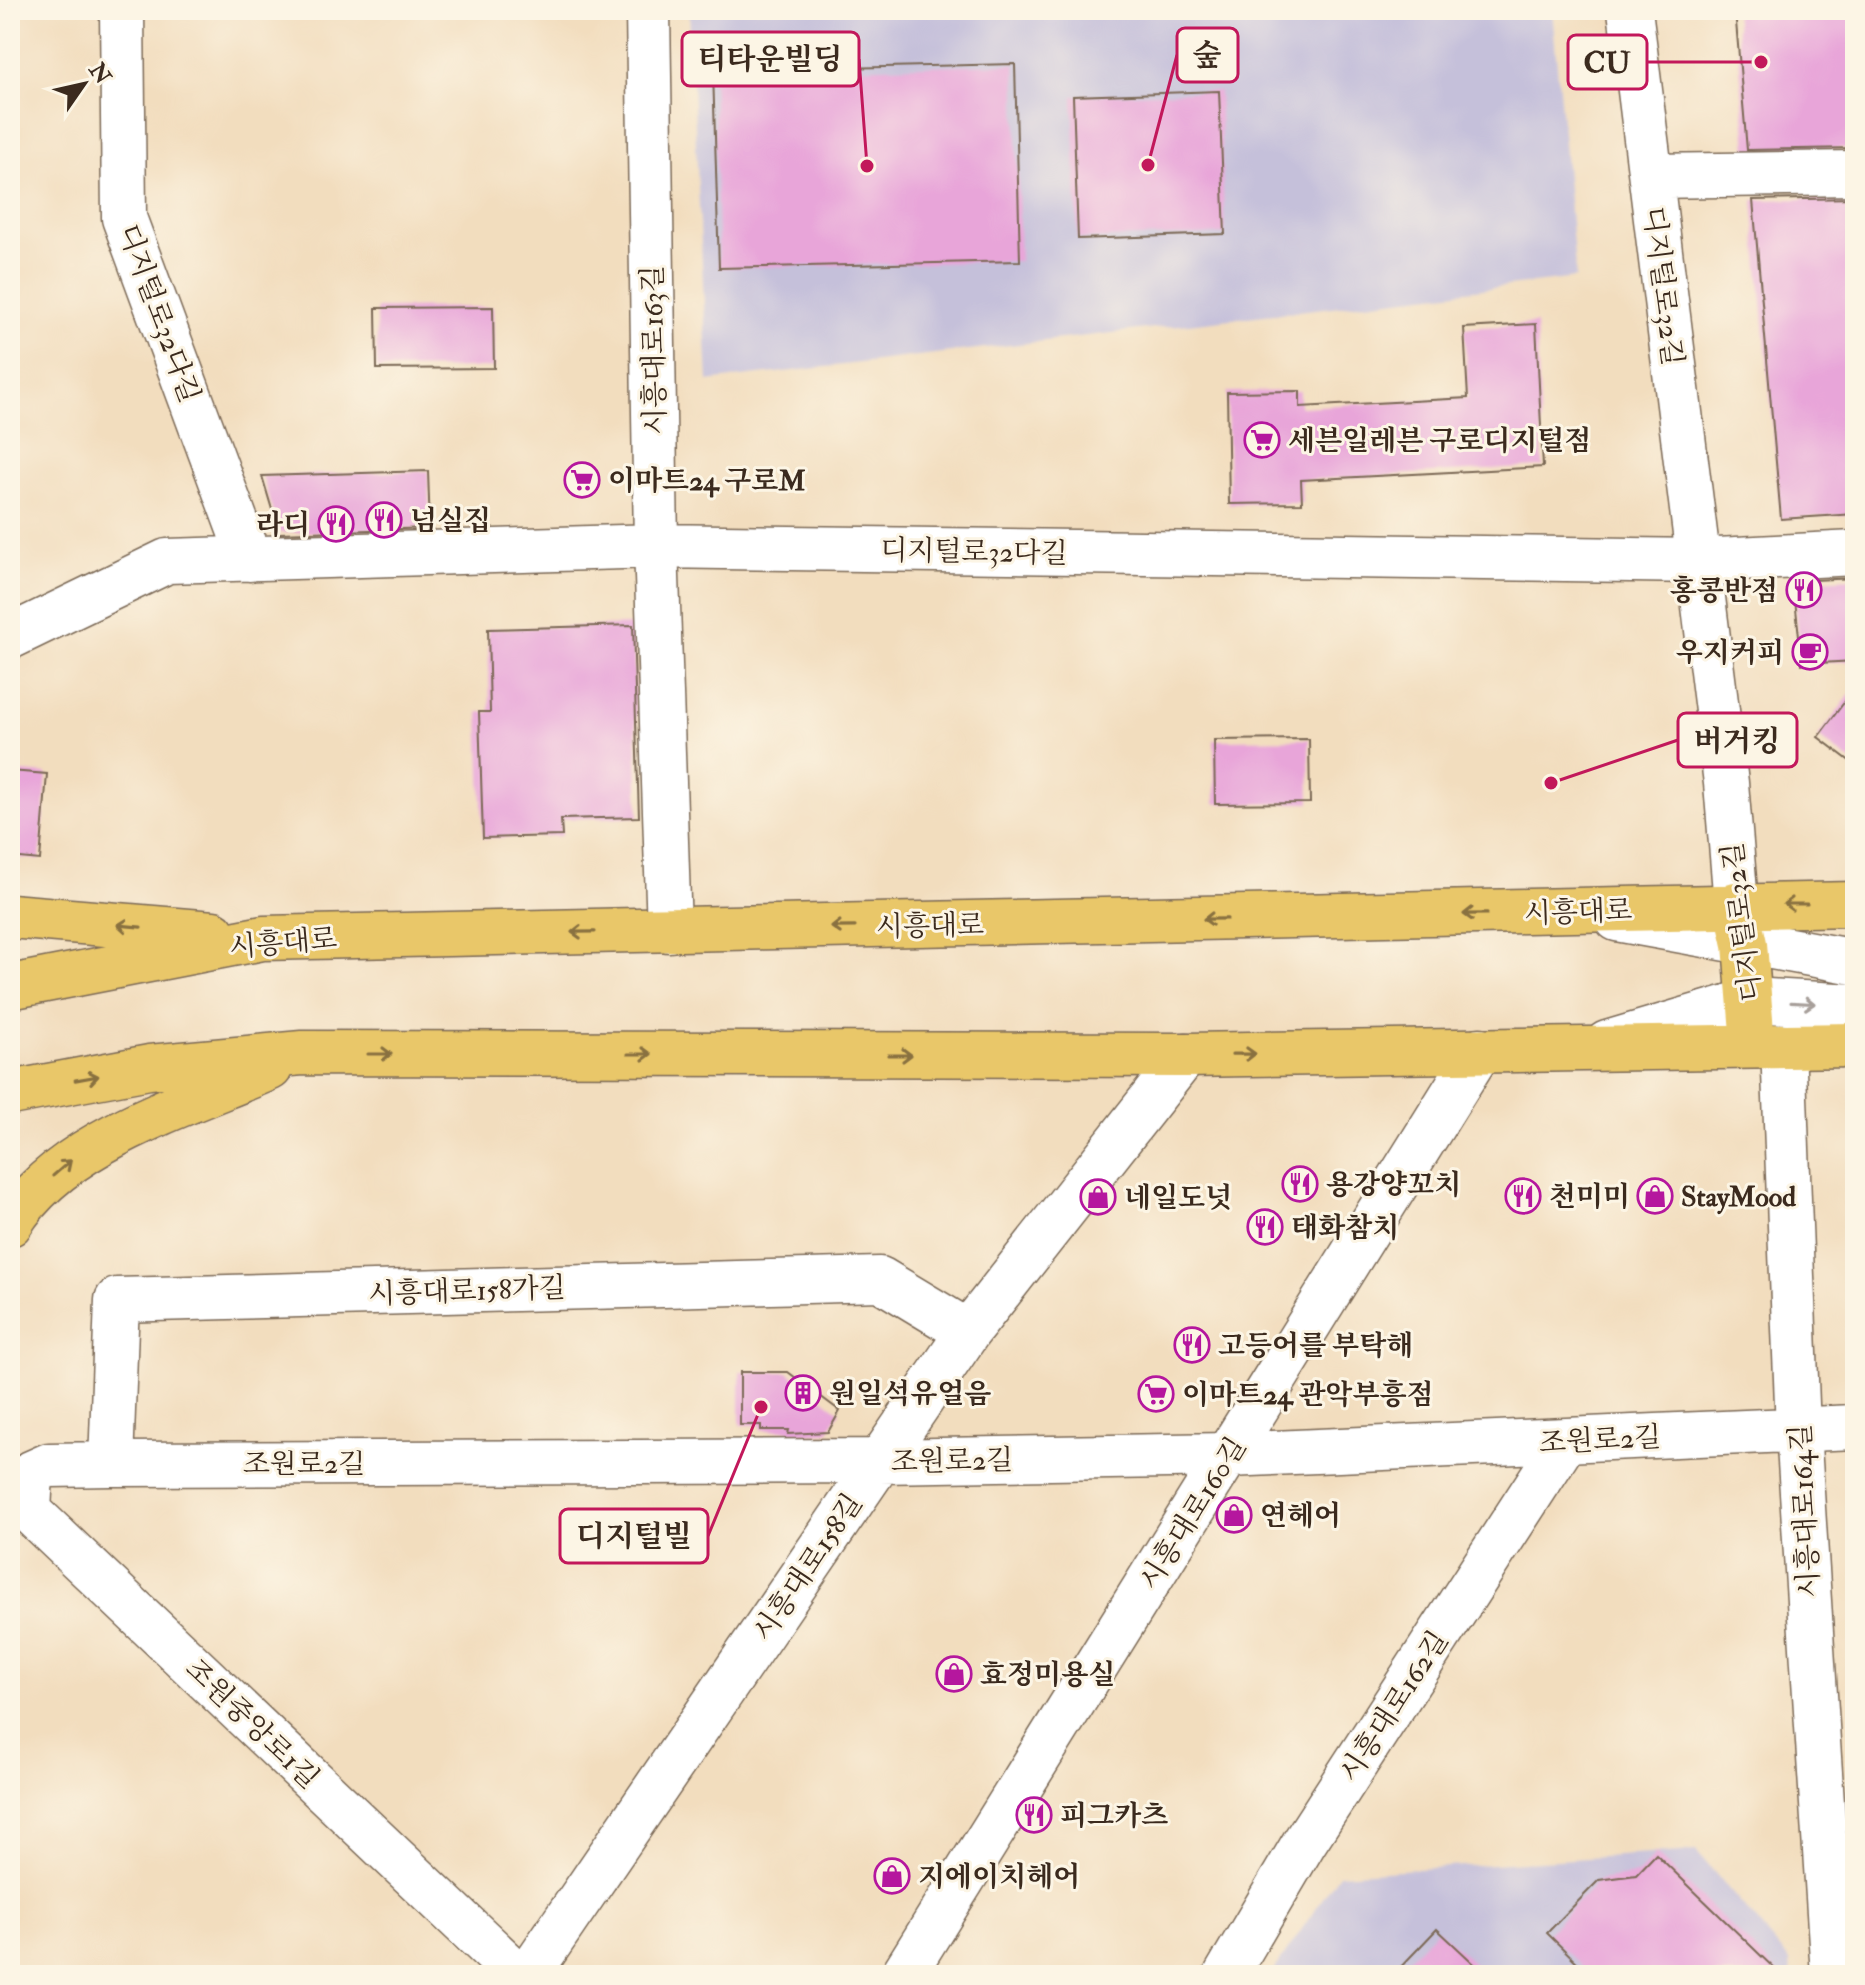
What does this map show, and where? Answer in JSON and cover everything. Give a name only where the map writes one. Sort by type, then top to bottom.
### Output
[{"type":"main road","name":"시흥대로","points":[[10,987],[263,938],[1581,912],[1741,924],[1855,904]]},
{"type":"main road","points":[[10,916],[263,938]]},
{"type":"main road","name":"디지털로32길","points":[[1741,924],[1751,1000],[1768,1046]]},
{"type":"main road","points":[[10,1093],[149,1067],[302,1053],[1186,1055],[1855,1045]]},
{"type":"main road","points":[[10,1224],[26,1199],[80,1152],[302,1053]]},
{"type":"street","name":"디지털로32다길","points":[[122,10],[124,218],[250,559]]},
{"type":"street","name":"시흥대로163길","points":[[648,10],[656,546],[669,930]]},
{"type":"street","name":"디지털로32길","points":[[1630,10],[1741,924]]},
{"type":"street","points":[[1651,180],[1855,173]]},
{"type":"street","points":[[1651,180],[1855,181]]},
{"type":"street","name":"디지털로32다길","points":[[10,637],[167,561],[656,546],[1698,561]]},
{"type":"street","points":[[1698,561],[1855,553]]},
{"type":"street","points":[[1741,924],[1855,962]]},
{"type":"street","points":[[1585,1050],[1751,1000],[1855,1006]]},
{"type":"street","name":"시흥대로164길","points":[[1768,1046],[1798,1430],[1833,1975]]},
{"type":"street","name":"시흥대로160길","points":[[903,1975],[1480,1050]]},
{"type":"street","name":"시흥대로158길","points":[[528,1975],[968,1332],[1186,1055]]},
{"type":"street","name":"시흥대로158가길","points":[[111,1464],[117,1300],[880,1279],[968,1332]]},
{"type":"street","name":"조원로2길","points":[[30,1470],[111,1464],[880,1461],[1228,1455],[1855,1427]]},
{"type":"street","name":"시흥대로162길","points":[[1226,1975],[1304,1843],[1566,1440]]},
{"type":"street","name":"조원중앙로1길","points":[[30,1470],[29,1511],[518,1975]]},
{"type":"shaded area","points":[[689,10],[1552,10],[1576,278],[708,381]]},
{"type":"shaded area","points":[[1696,1851],[1790,1961],[1791,1975],[1271,1975],[1339,1874]]},
{"type":"building","points":[[1735,10],[1855,10],[1855,148],[1747,150]]},
{"type":"building","points":[[1015,64],[1020,261],[719,268],[713,71]]},
{"type":"building","points":[[1219,91],[1225,234],[1078,239],[1073,96]]},
{"type":"building","points":[[1855,198],[1855,514],[1781,519],[1753,200]]},
{"type":"building","points":[[493,307],[494,368],[377,369],[376,308]]},
{"type":"building","points":[[1536,324],[1543,467],[1301,480],[1302,503],[1229,504],[1227,392],[1300,391],[1300,407],[1468,398],[1464,328]]},
{"type":"building","points":[[428,471],[430,528],[279,533],[262,476]]},
{"type":"building","points":[[1855,578],[1855,661],[1802,664],[1793,581]]},
{"type":"building","points":[[633,625],[639,817],[561,819],[562,836],[483,838],[479,712],[490,712],[488,629]]},
{"type":"building","points":[[1855,688],[1855,765],[1818,737]]},
{"type":"building","points":[[1309,739],[1310,803],[1215,804],[1214,740]]},
{"type":"building","points":[[10,771],[47,774],[40,860],[10,857]]},
{"type":"building","points":[[740,1372],[788,1372],[840,1411],[828,1432],[788,1434],[789,1430],[761,1430],[761,1425],[740,1425]]},
{"type":"building","points":[[1656,1854],[1781,1975],[1590,1975],[1547,1933],[1599,1880],[1636,1875]]},
{"type":"building","points":[[1437,1929],[1486,1975],[1393,1975]]},
{"type":"place","name":"CU","points":[[1761,62]]},
{"type":"place","name":"숲","points":[[1148,165]]},
{"type":"place","name":"티타운빌딩","points":[[867,166]]},
{"type":"place","name":"세븐일레븐 구로디지털점","points":[[1262,440]]},
{"type":"place","name":"이마트24 구로M","points":[[582,480]]},
{"type":"place","name":"넘실집","points":[[384,520]]},
{"type":"place","name":"라디","points":[[336,524]]},
{"type":"place","name":"홍콩반점","points":[[1804,590]]},
{"type":"place","name":"우지커피","points":[[1810,652]]},
{"type":"place","name":"버거킹","points":[[1551,783]]},
{"type":"place","name":"용강양꼬치","points":[[1300,1184]]},
{"type":"place","name":"천미미","points":[[1523,1196]]},
{"type":"place","name":"StayMood","points":[[1655,1196]]},
{"type":"place","name":"네일도넛","points":[[1098,1197]]},
{"type":"place","name":"태화참치","points":[[1265,1227]]},
{"type":"place","name":"고등어를 부탁해","points":[[1192,1345]]},
{"type":"place","name":"원일석유얼음","points":[[803,1393]]},
{"type":"place","name":"이마트24 관악부흥점","points":[[1156,1394]]},
{"type":"place","name":"디지털빌","points":[[761,1407]]},
{"type":"place","name":"연헤어","points":[[1234,1515]]},
{"type":"place","name":"효정미용실","points":[[954,1674]]},
{"type":"place","name":"피그카츠","points":[[1034,1815]]},
{"type":"place","name":"지에이치헤어","points":[[892,1876]]}]
